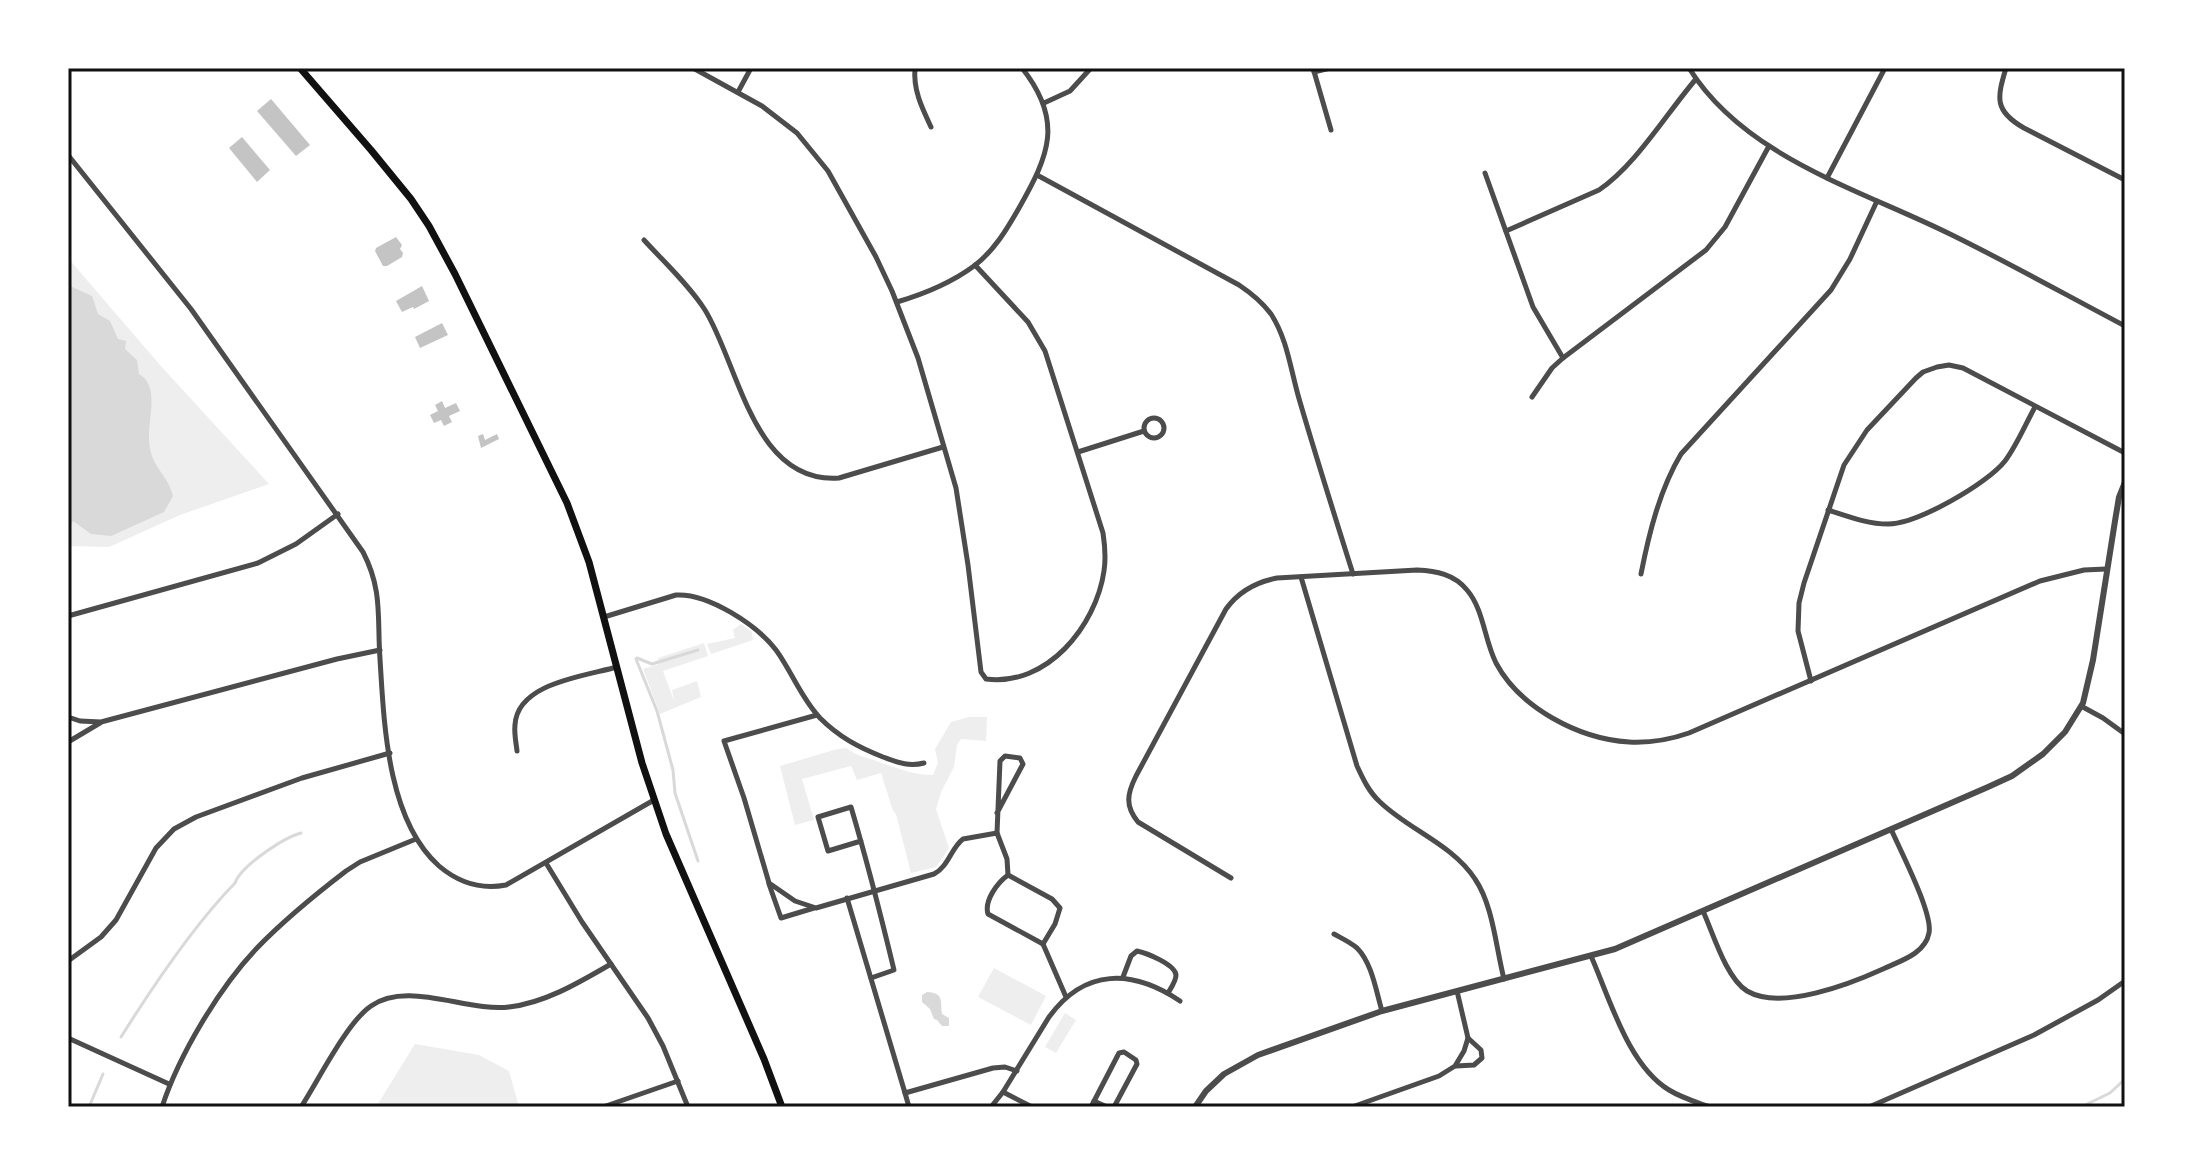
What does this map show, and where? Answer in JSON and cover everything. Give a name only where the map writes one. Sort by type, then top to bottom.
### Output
[{"type":"main road","points":[[300,68],[411,199],[440,244],[567,503],[589,562],[666,834],[782,1107]]},
{"type":"street","points":[[693,68],[780,118],[797,133],[820,159],[876,257],[918,358],[956,488],[981,672],[986,679],[1002,679],[1039,668],[1065,649],[1083,626],[1101,588],[1105,563],[1103,533],[1041,343],[1028,322],[975,265]]},
{"type":"street","points":[[738,92],[751,68]]},
{"type":"street","points":[[915,68],[916,89],[931,127]]},
{"type":"street","points":[[897,302],[943,285],[975,265],[1006,231],[1037,175],[1048,139],[1044,103],[1022,68]]},
{"type":"street","points":[[1044,103],[1070,91],[1091,68]]},
{"type":"street","points":[[1330,68],[1313,70],[1331,130]]},
{"type":"street","points":[[1689,68],[1727,115],[1769,146],[1827,178],[1951,234],[2125,326]]},
{"type":"street","points":[[1827,178],[1885,68]]},
{"type":"street","points":[[2006,68],[1999,97],[2009,118],[2125,180]]},
{"type":"street","points":[[1506,231],[1611,182],[1696,79]]},
{"type":"street","points":[[1532,397],[1546,375],[1563,358],[1706,250],[1725,227],[1769,146]]},
{"type":"street","points":[[68,155],[191,309],[363,552],[374,575],[380,613],[380,650],[390,753],[399,796],[407,821],[429,856],[462,881],[481,887],[506,885],[654,800]]},
{"type":"street","points":[[1485,173],[1533,307],[1563,358]]},
{"type":"street","points":[[1037,175],[1239,285],[1270,313],[1286,349],[1353,574]]},
{"type":"street","points":[[1641,574],[1672,468],[1681,454],[1831,290],[1850,259],[1877,201]]},
{"type":"street","points":[[644,240],[704,310],[752,416],[787,463],[807,475],[839,478],[943,447]]},
{"type":"street","points":[[1811,681],[1798,631],[1799,603],[1839,476],[1853,448],[1867,430],[1923,372],[1937,367],[1956,366],[1971,372],[2125,453]]},
{"type":"street","points":[[1828,510],[1871,523],[1896,523],[1917,518],[1993,474],[2007,458],[2035,407]]},
{"type":"street","points":[[1154,418],[1164,426],[1159,438],[1150,438],[1144,431],[1145,424],[1154,418]]},
{"type":"street","points":[[1078,452],[1144,431]]},
{"type":"street","points":[[1195,1107],[1215,1082],[1248,1059],[1382,1011],[1615,949],[1988,787],[2027,767],[2059,739],[2081,706],[2088,685],[2119,497],[2125,482]]},
{"type":"street","points":[[68,616],[258,563],[296,544],[338,514]]},
{"type":"street","points":[[1231,878],[1138,822],[1131,812],[1128,797],[1136,776],[1231,602],[1259,583],[1277,578],[1433,571],[1457,580],[1477,605],[1488,647],[1500,669],[1527,700],[1569,725],[1599,737],[1647,742],[1676,738],[2040,581],[2073,572],[2106,569]]},
{"type":"street","points":[[1301,577],[1363,779],[1378,800],[1452,853],[1477,882],[1486,900],[1504,979]]},
{"type":"street","points":[[604,617],[676,595],[685,594],[705,600],[766,639],[817,715],[840,736],[900,764],[924,763]]},
{"type":"street","points":[[68,742],[101,722],[349,655],[380,650]]},
{"type":"street","points":[[517,751],[515,724],[531,696],[547,686],[617,667]]},
{"type":"street","points":[[2081,706],[2125,734]]},
{"type":"street","points":[[817,715],[724,741],[781,918],[934,874],[942,869],[963,839],[997,833]]},
{"type":"street","points":[[68,717],[101,722]]},
{"type":"street","points":[[68,961],[101,937],[116,920],[156,848],[182,824],[302,778],[390,753]]},
{"type":"street","points":[[997,813],[1023,764],[1020,758],[1005,756],[1000,761],[997,813],[997,833],[1007,859],[1008,875]]},
{"type":"street","points":[[861,841],[828,851],[818,817],[851,807],[861,841],[874,890],[894,970],[871,978]]},
{"type":"street","points":[[1703,911],[1734,979],[1752,994],[1790,997],[1820,992],[1858,980],[1917,952],[1929,934],[1927,915],[1891,829]]},
{"type":"street","points":[[162,1107],[169,1084],[187,1049],[234,975],[259,946],[346,871],[416,839]]},
{"type":"street","points":[[546,863],[656,1033],[688,1107]]},
{"type":"street","points":[[1008,875],[998,884],[986,910],[988,914],[1043,944],[1066,997]]},
{"type":"street","points":[[1008,875],[1052,899],[1060,908],[1043,944]]},
{"type":"street","points":[[769,883],[795,901],[816,908]]},
{"type":"street","points":[[847,898],[909,1107]]},
{"type":"street","points":[[1334,934],[1357,948],[1362,955],[1370,970],[1382,1011]]},
{"type":"street","points":[[1123,977],[1131,956],[1137,951],[1144,953],[1175,972],[1168,993]]},
{"type":"street","points":[[1591,956],[1638,1060],[1652,1077],[1683,1097],[1710,1107]]},
{"type":"street","points":[[301,1107],[357,1018],[378,1001],[405,995],[490,1007],[522,1005],[546,998],[611,964]]},
{"type":"street","points":[[991,1107],[1049,1017],[1066,997],[1095,982],[1123,977],[1146,983],[1180,1001]]},
{"type":"street","points":[[1869,1107],[2034,1035],[2098,1000],[2125,981]]},
{"type":"street","points":[[1352,1107],[1439,1076],[1455,1066],[1468,1038],[1457,991]]},
{"type":"street","points":[[68,1038],[169,1084]]},
{"type":"street","points":[[1455,1066],[1474,1065],[1482,1058],[1481,1050],[1468,1038]]},
{"type":"street","points":[[1107,1107],[1093,1104],[1119,1053],[1124,1052],[1137,1064],[1114,1107]]},
{"type":"street","points":[[905,1093],[993,1068],[1005,1067],[1017,1071]]},
{"type":"street","points":[[603,1107],[678,1081]]},
{"type":"street","points":[[1003,1092],[1032,1107]]},
{"type":"street","points":[[1677,1107],[1683,1097]]},
{"type":"shaded area","points":[[68,258],[269,484],[180,515],[109,547],[68,546]]},
{"type":"shaded area","points":[[68,272],[70,286],[92,296],[98,314],[110,321],[118,339],[126,341],[125,349],[137,360],[139,374],[145,379],[151,394],[149,431],[152,457],[173,496],[164,512],[111,536],[91,534],[73,521],[68,530]]},
{"type":"shaded area","points":[[741,624],[752,632],[753,640],[711,654],[707,644],[735,638],[733,630]]},
{"type":"shaded area","points":[[704,643],[708,656],[663,671],[674,701],[672,690],[697,681],[701,697],[660,714],[643,669],[659,664],[658,658]]},
{"type":"shaded area","points":[[969,717],[987,717],[986,741],[961,739],[957,745],[954,767],[936,809],[949,848],[936,867],[911,873],[896,814],[881,773],[857,780],[851,766],[802,779],[814,820],[795,825],[780,766],[846,748],[901,769],[933,775],[938,763],[935,749],[951,722]]},
{"type":"shaded area","points":[[994,968],[1046,996],[1031,1025],[978,997]]},
{"type":"shaded area","points":[[927,992],[939,996],[942,1014],[949,1018],[949,1026],[942,1026],[934,1019],[930,1009],[922,1002],[922,995]]},
{"type":"shaded area","points":[[1065,1013],[1076,1020],[1056,1053],[1045,1047]]},
{"type":"shaded area","points":[[415,1044],[479,1055],[509,1071],[519,1107],[376,1107]]},
{"type":"building","points":[[271,99],[310,145],[296,156],[257,111]]},
{"type":"building","points":[[242,137],[270,170],[257,182],[229,148]]},
{"type":"building","points":[[396,237],[402,245],[402,257],[383,266],[376,248]]},
{"type":"building","points":[[422,286],[429,301],[402,312],[396,301]]},
{"type":"building","points":[[442,323],[448,335],[420,348],[415,337]]},
{"type":"building","points":[[442,401],[445,408],[456,403],[460,411],[449,416],[452,422],[444,426],[441,420],[434,423],[430,415],[438,411],[435,405]]},
{"type":"building","points":[[483,434],[485,440],[497,434],[499,439],[481,448],[478,436]]},
{"type":"waterway","points":[[637,658],[652,664],[698,650]]},
{"type":"waterway","points":[[636,659],[657,711],[673,770],[675,793],[698,861]]},
{"type":"waterway","points":[[121,1037],[174,957],[245,869],[274,847],[301,833]]},
{"type":"waterway","points":[[89,1107],[103,1074]]},
{"type":"waterway","points":[[2081,1107],[2110,1093],[2125,1079]]}]
